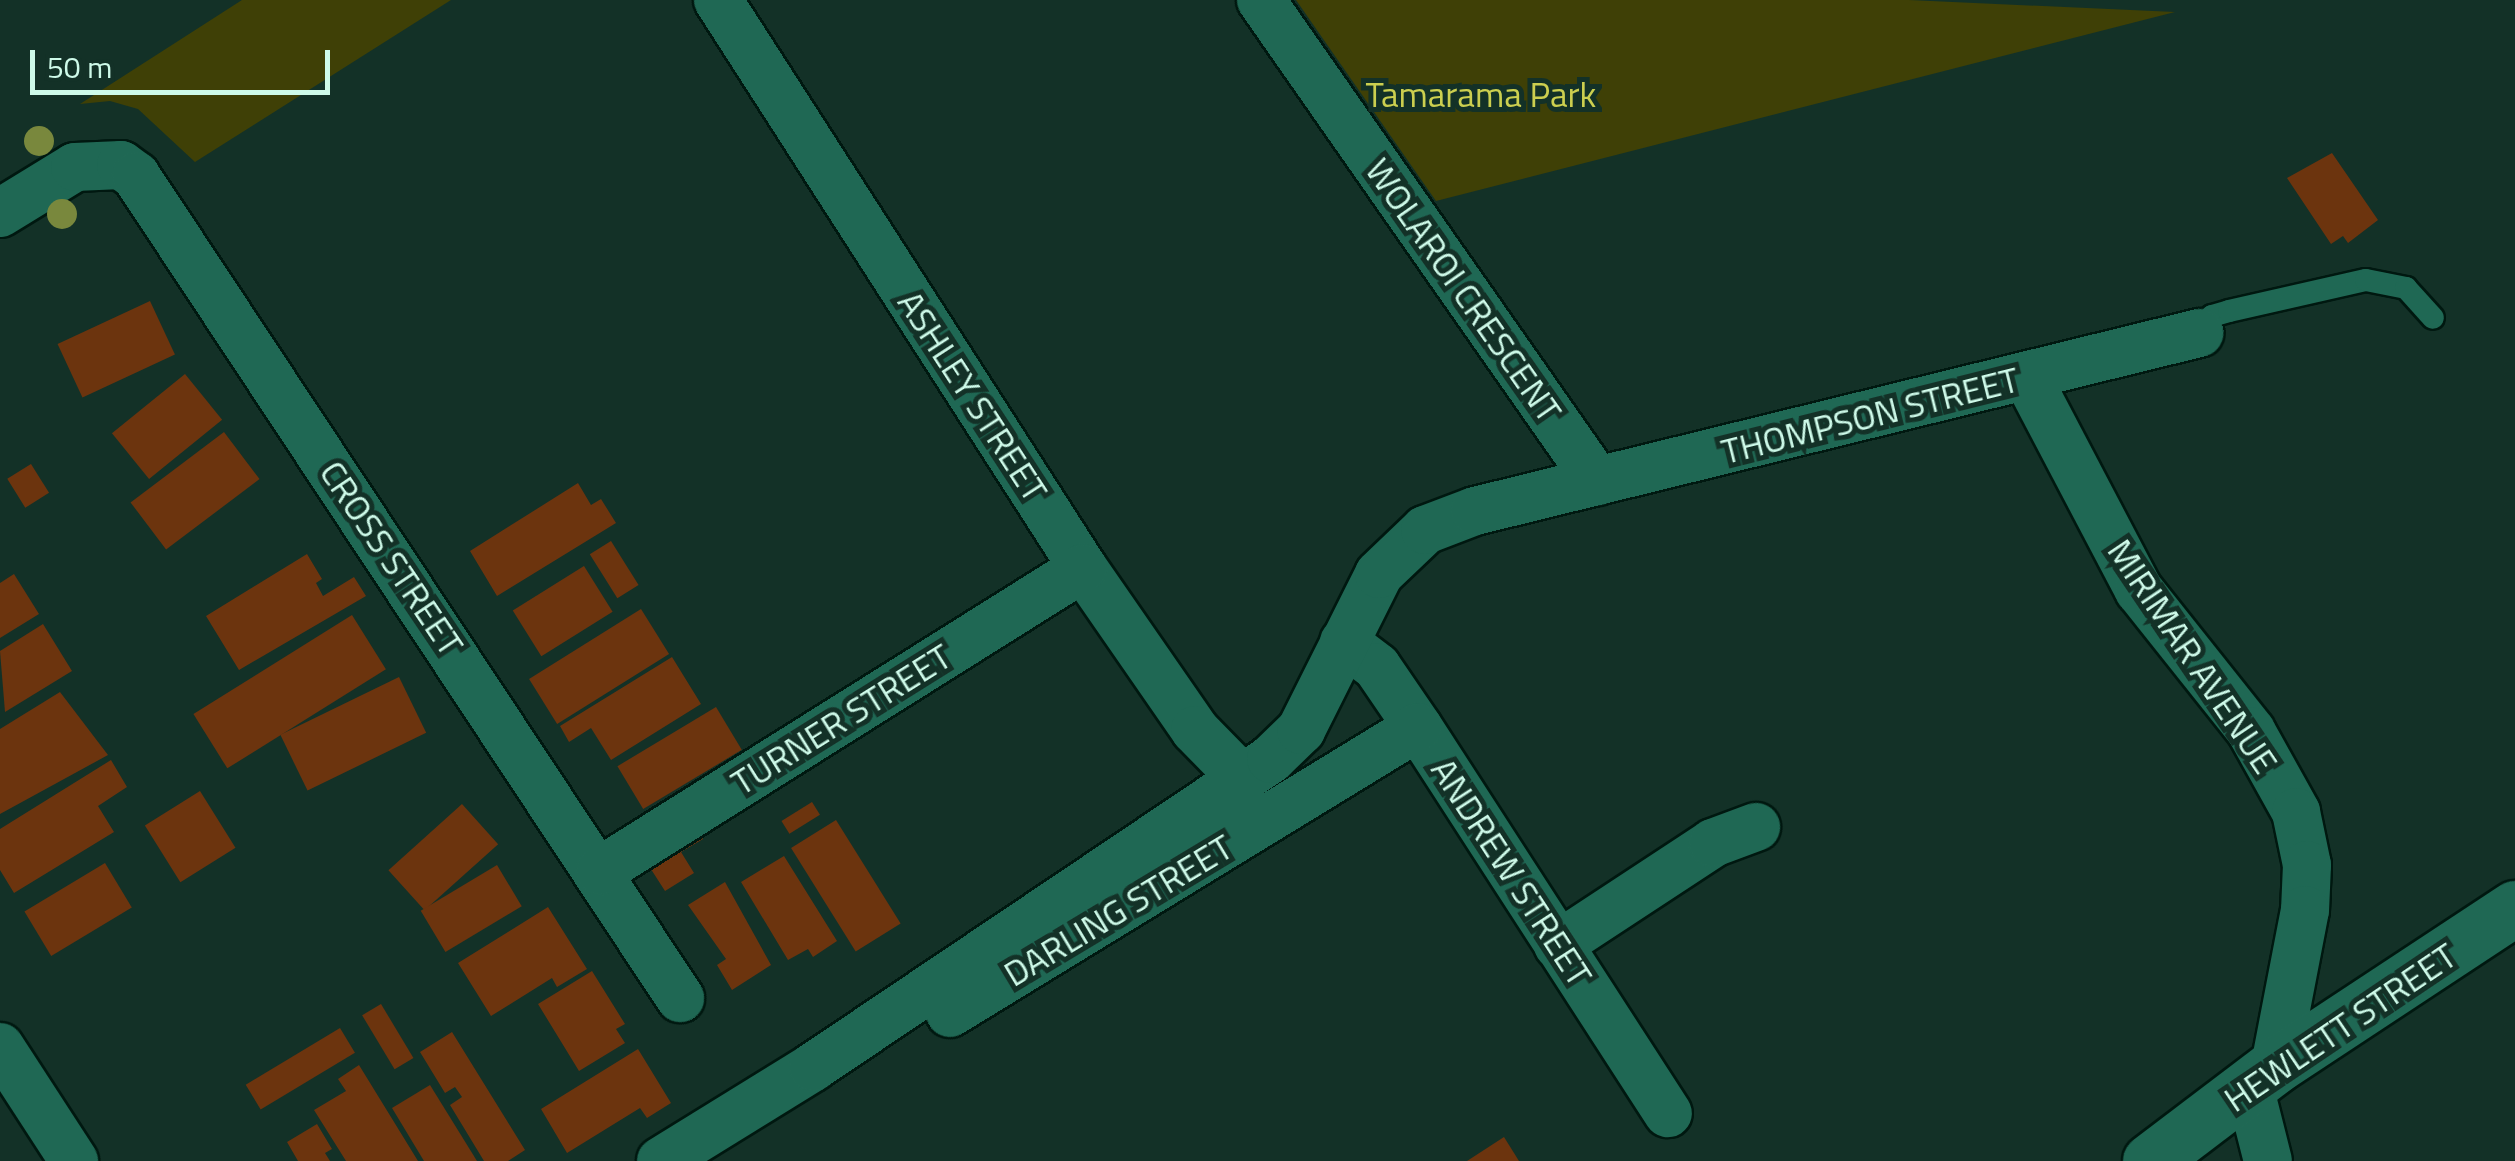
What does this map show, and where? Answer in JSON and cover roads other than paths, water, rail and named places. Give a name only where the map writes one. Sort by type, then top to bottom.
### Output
[{"type":"street","name":"ASHLEY STREET","points":[[718,0],[1083,568],[1195,730],[1244,780]]},
{"type":"street","name":"WOLAROI CRESCENT","points":[[1262,0],[1597,481]]},
{"type":"street","name":"CROSS STREET","points":[[0,213],[75,168],[121,165],[150,192],[600,870],[680,998]]},
{"type":"street","name":"THOMPSON STREET","points":[[1344,642],[1379,574],[1425,530],[1597,481],[2199,333]]},
{"type":"street","name":"MIRIMAR AVENUE","points":[[2026,377],[2140,590],[2251,732],[2296,812],[2307,865],[2304,910],[2262,1076]]},
{"type":"street","name":"TURNER STREET","points":[[600,870],[1083,568]]},
{"type":"street","name":"ANDREW STREET","points":[[1344,642],[1376,667],[1418,726],[1668,1113]]},
{"type":"street","name":"DARLING STREET","points":[[661,1161],[813,1067],[1244,780],[1301,730],[1344,642]]},
{"type":"street","name":"DARLING STREET","points":[[813,1067],[854,1071],[1418,726]]},
{"type":"street","points":[[1558,945],[1713,843],[1756,827]]},
{"type":"street","name":"HEWLETT STREET","points":[[2160,1157],[2262,1076],[2515,908]]},
{"type":"street","points":[[0,1046],[74,1161]]},
{"type":"street","points":[[2262,1076],[2268,1161]]},
{"type":"lane","name":"THOMPSON STREET","points":[[2199,333],[2212,316],[2366,280],[2406,288],[2433,318]]},
{"type":"park label","name":"Tamarama Park","points":[[1481,94]]}]
